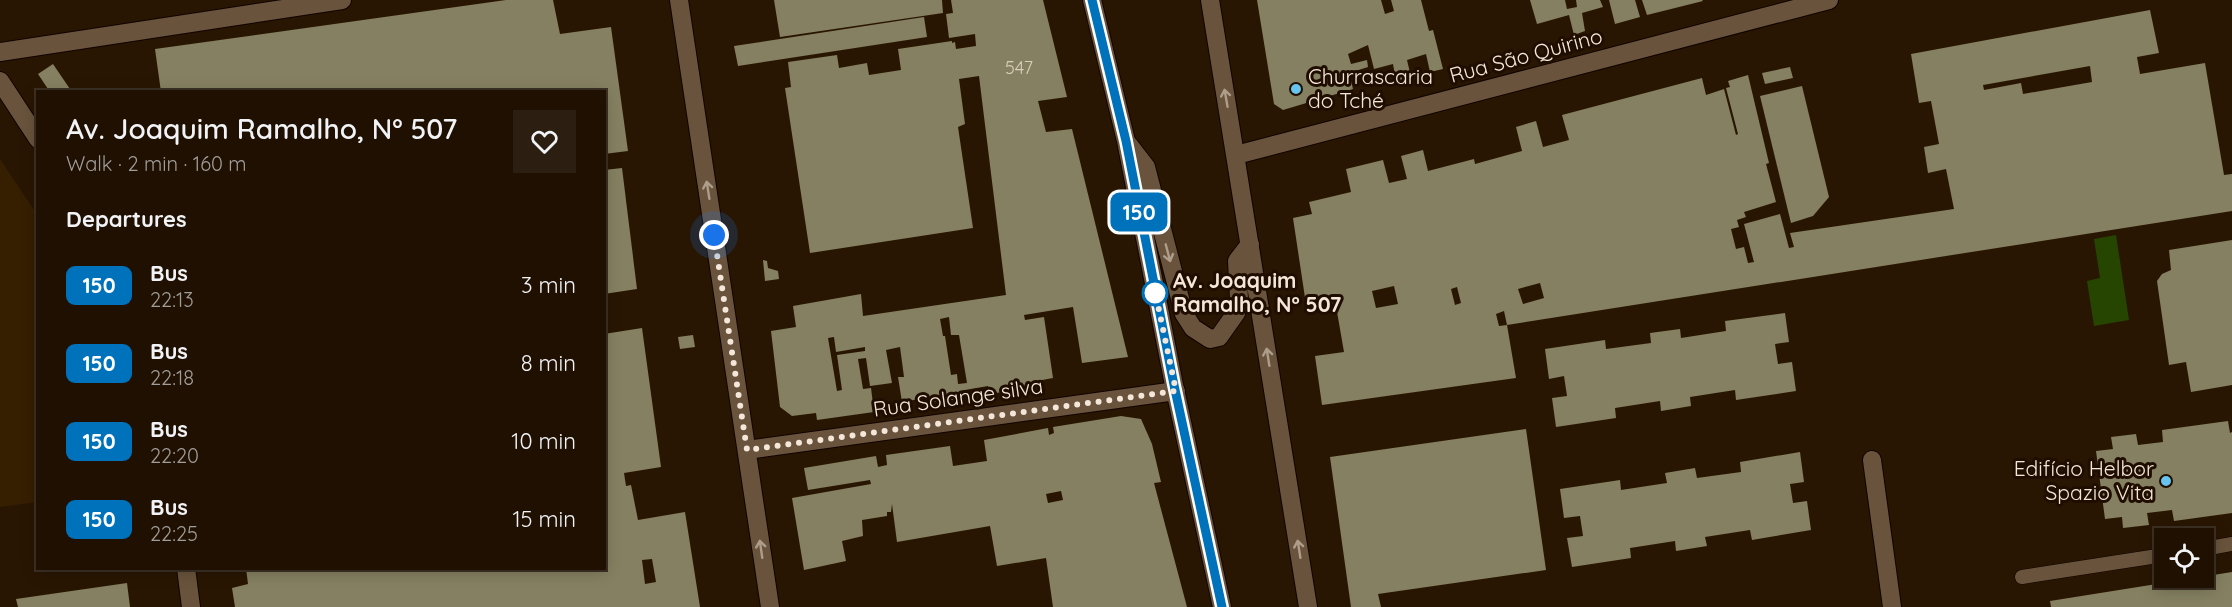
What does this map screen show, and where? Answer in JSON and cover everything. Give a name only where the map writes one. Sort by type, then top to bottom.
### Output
[{"type":"street","points":[[0,52],[342,0]]},
{"type":"street","points":[[679,0],[770,607]]},
{"type":"street","points":[[1092,0],[1126,141],[1222,607]]},
{"type":"street","points":[[1210,0],[1308,607]]},
{"type":"street","name":"Rua São Quirino","points":[[1236,155],[1828,0]]},
{"type":"street","points":[[0,81],[36,136]]},
{"type":"street","points":[[1126,141],[1146,166],[1184,314],[1193,328],[1210,339],[1220,337],[1236,313],[1239,299],[1237,261],[1250,244]]},
{"type":"street","name":"Rua Solange silva","points":[[747,450],[1176,391]]},
{"type":"street","points":[[1872,460],[1892,607]]},
{"type":"street","points":[[186,570],[191,607]]},
{"type":"lane","points":[[2214,547],[2232,544]]},
{"type":"lane","points":[[2022,577],[2154,557]]},
{"type":"shaded area","points":[[0,159],[36,213],[36,502],[0,507]]},
{"type":"shaded area","points":[[2116,235],[2129,320],[2094,326],[2087,281],[2100,278],[2094,239]]},
{"type":"building","points":[[506,0],[553,0],[560,34],[611,27],[628,151],[606,154],[606,90],[161,90],[155,49]]},
{"type":"building","points":[[774,0],[942,0],[943,13],[780,37]]},
{"type":"building","points":[[951,0],[1043,0],[1067,97],[1038,101],[1046,132],[1072,129],[1128,357],[1082,363],[1073,307],[1024,315],[1025,320],[1044,317],[1053,378],[1037,381],[1037,387],[989,394],[988,386],[959,391],[961,399],[932,402],[931,397],[902,402],[898,377],[904,377],[900,347],[886,350],[892,383],[870,386],[866,358],[858,359],[863,389],[871,388],[874,412],[817,420],[816,413],[792,416],[780,407],[771,331],[796,327],[793,306],[861,294],[863,316],[1006,295],[979,76],[959,79],[965,124],[958,127],[973,228],[810,253],[785,88],[791,87],[788,62],[837,55],[839,68],[867,63],[869,75],[901,70],[898,49],[952,41],[952,43],[955,42],[956,49],[976,46],[975,34],[949,38],[946,14],[953,13]],"holes":[[[949,317],[951,335],[959,335],[967,383],[958,384],[957,374],[951,375],[940,319]],[[834,337],[836,352],[865,347],[865,351],[837,355],[842,390],[837,391],[828,338]]]},
{"type":"building","points":[[1257,0],[1381,0],[1385,14],[1394,11],[1391,0],[1421,0],[1429,31],[1433,30],[1443,69],[1430,72],[1426,54],[1407,60],[1411,77],[1396,81],[1393,64],[1374,69],[1368,45],[1348,54],[1351,64],[1367,60],[1368,67],[1349,73],[1353,89],[1283,110],[1274,104]]},
{"type":"building","points":[[1530,0],[1565,0],[1567,9],[1577,7],[1576,0],[1600,0],[1603,7],[1582,13],[1585,31],[1574,35],[1569,15],[1537,24]]},
{"type":"building","points":[[1609,0],[1635,0],[1640,17],[1615,24]]},
{"type":"building","points":[[1642,0],[1702,0],[1703,1],[1647,15]]},
{"type":"building","points":[[2150,10],[2159,53],[2137,57],[2140,74],[2205,63],[2224,175],[2232,174],[2232,211],[1507,325],[1516,378],[1322,405],[1315,356],[1344,352],[1336,306],[1307,311],[1293,218],[1312,214],[1309,202],[1351,192],[1346,169],[1383,160],[1389,183],[1407,179],[1401,156],[1423,150],[1428,171],[1474,159],[1475,164],[1522,151],[1516,127],[1536,121],[1543,147],[1569,140],[1562,115],[1702,78],[1706,95],[1724,89],[1736,135],[1738,134],[1726,88],[1730,87],[1728,81],[1748,75],[1776,202],[1744,212],[1746,217],[1737,220],[1739,227],[1731,229],[1736,249],[1744,247],[1748,263],[1754,262],[1744,224],[1780,214],[1789,248],[1794,247],[1790,233],[1954,209],[1946,169],[1928,173],[1924,147],[1939,144],[1931,101],[1919,103],[1911,54]],"holes":[[[2090,66],[2092,82],[2023,94],[2021,83],[1984,90],[1983,85]],[[1540,283],[1544,298],[1523,304],[1518,289]],[[1394,286],[1398,304],[1376,308],[1372,291]],[[1457,287],[1461,303],[1455,305],[1451,289]],[[1504,311],[1507,325],[1499,326],[1496,314]]]},
{"type":"building","points":[[924,17],[927,37],[738,66],[734,46]]},
{"type":"building","points":[[53,64],[71,90],[49,90],[38,74]]},
{"type":"building","points":[[1790,67],[1793,78],[1765,84],[1762,73]]},
{"type":"building","points":[[1802,86],[1829,197],[1813,216],[1791,223],[1760,96]]},
{"type":"building","points":[[622,168],[637,289],[606,294],[606,170]]},
{"type":"building","points":[[2232,240],[2232,385],[2191,392],[2186,362],[2169,365],[2157,281],[2162,274],[2171,270],[2169,250]]},
{"type":"building","points":[[763,260],[767,261],[768,268],[778,271],[779,279],[765,281]]},
{"type":"building","points":[[1785,313],[1789,342],[1775,344],[1778,364],[1792,362],[1796,391],[1736,400],[1735,390],[1690,397],[1691,406],[1661,411],[1660,401],[1615,408],[1616,418],[1556,427],[1552,398],[1567,396],[1564,376],[1549,379],[1545,349],[1605,340],[1606,349],[1651,343],[1650,333],[1680,329],[1681,338],[1726,331],[1725,321]]},
{"type":"building","points":[[642,328],[661,467],[624,473],[626,486],[631,485],[638,520],[685,512],[700,607],[235,607],[232,588],[248,584],[246,570],[606,570],[606,334]],"holes":[[[652,559],[656,582],[645,584],[642,560]]]},
{"type":"building","points":[[693,335],[695,347],[680,349],[678,337]]},
{"type":"building","points":[[1121,416],[1141,419],[1152,444],[1161,482],[1154,483],[1187,607],[1053,607],[1046,558],[997,566],[990,526],[897,542],[892,504],[891,512],[887,512],[887,516],[862,520],[863,536],[842,541],[846,561],[804,570],[792,498],[871,484],[870,480],[808,490],[804,468],[876,456],[878,467],[887,465],[886,455],[950,446],[953,466],[987,461],[984,440],[1048,428],[1049,435],[1054,433],[1053,427]],"holes":[[[1061,491],[1063,500],[1048,503],[1046,494]]]},
{"type":"building","name":"Edifício Helbor Spazio Vita","points":[[2228,421],[2230,433],[2232,432],[2232,513],[2174,521],[2172,510],[2147,513],[2149,525],[2123,528],[2122,517],[2105,519],[2096,451],[2113,449],[2111,437],[2136,434],[2138,445],[2163,442],[2162,430]]},
{"type":"building","points":[[1526,429],[1546,570],[1378,594],[1381,607],[1351,607],[1330,457]]},
{"type":"building","points":[[1800,452],[1804,482],[1790,484],[1793,503],[1807,501],[1811,530],[1752,540],[1750,530],[1705,537],[1707,546],[1676,551],[1675,541],[1630,548],[1631,558],[1572,567],[1567,538],[1583,536],[1580,516],[1564,518],[1560,489],[1620,480],[1621,490],[1667,483],[1665,473],[1695,468],[1697,478],[1741,472],[1740,462]]},
{"type":"building","points":[[2232,572],[2232,607],[2051,607],[2050,601],[2154,584],[2154,588],[2214,588],[2214,575]]},
{"type":"building","points":[[127,583],[130,607],[18,607],[16,599]]},
{"type":"bus line","name":"150","points":[[1092,0],[1126,141],[1174,385],[1222,607]]},
{"type":"place","name":"Churrascaria do Tché","points":[[1296,89]]},
{"type":"place","name":"Av. Joaquim Ramalho, N° 507","points":[[1155,293]]},
{"type":"place","name":"Edifício Helbor Spazio Vita","points":[[2166,481]]},
{"type":"route","points":[[714,235],[747,450],[1176,391],[1155,291],[1155,293]]}]
